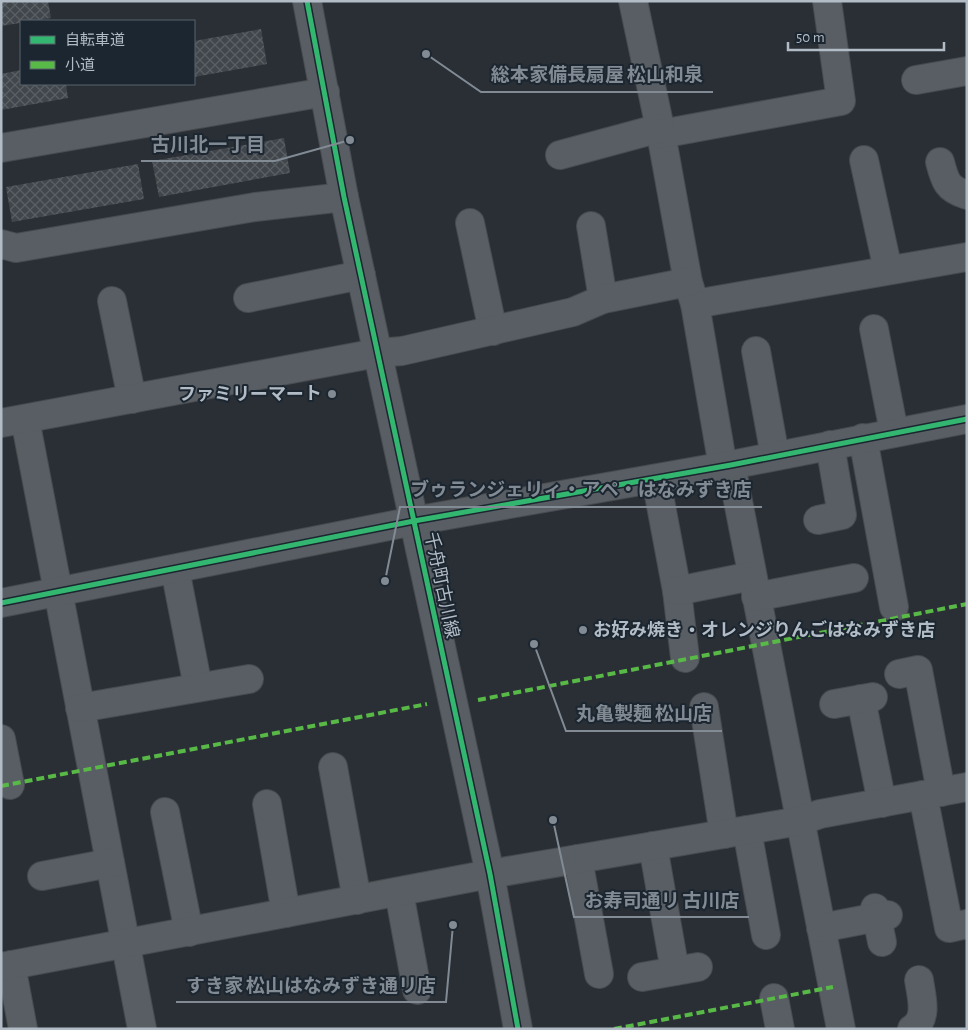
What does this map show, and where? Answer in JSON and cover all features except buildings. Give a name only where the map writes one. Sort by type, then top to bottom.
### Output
[{"type":"street","name":"千舟町古川線","points":[[307,1],[326,92],[344,197],[490,874],[518,1029]]},
{"type":"street","points":[[633,1],[661,131],[727,466],[754,586],[841,1029]]},
{"type":"street","points":[[560,155],[661,131],[841,101],[827,1]]},
{"type":"street","points":[[916,80],[967,71]]},
{"type":"street","points":[[1,148],[326,92]]},
{"type":"street","points":[[864,160],[888,270]]},
{"type":"street","points":[[940,162],[946,184],[959,193],[967,195]]},
{"type":"street","points":[[1,244],[16,248],[255,207],[344,197]]},
{"type":"street","points":[[470,222],[493,331]]},
{"type":"street","points":[[591,226],[603,299]]},
{"type":"street","points":[[142,1029],[58,592],[13,421],[377,354],[402,352],[574,312],[603,299],[692,293],[888,270],[967,256]]},
{"type":"street","points":[[248,298],[361,275]]},
{"type":"street","points":[[112,301],[132,399]]},
{"type":"street","points":[[874,329],[894,432]]},
{"type":"street","points":[[756,351],[775,456]]},
{"type":"street","points":[[1,603],[414,521],[727,466],[967,418]]},
{"type":"street","points":[[863,438],[894,607]]},
{"type":"street","points":[[818,520],[842,515],[830,445]]},
{"type":"street","points":[[656,479],[677,591],[685,658]]},
{"type":"street","points":[[175,569],[198,688]]},
{"type":"street","points":[[677,591],[854,578]]},
{"type":"street","points":[[899,674],[918,670],[943,791],[950,928],[967,924]]},
{"type":"street","points":[[80,708],[249,679]]},
{"type":"street","points":[[834,704],[867,698],[882,803]]},
{"type":"street","points":[[704,707],[735,832],[766,935]]},
{"type":"street","points":[[1,739],[10,785]]},
{"type":"street","points":[[326,770],[350,901]]},
{"type":"street","points":[[23,1029],[6,966],[490,874],[800,821],[820,814],[943,791]]},
{"type":"street","points":[[267,804],[286,913]]},
{"type":"street","points":[[165,812],[188,932]]},
{"type":"street","points":[[642,977],[686,969],[653,846]]},
{"type":"street","points":[[578,859],[599,974]]},
{"type":"street","points":[[42,876],[110,863]]},
{"type":"street","points":[[400,892],[417,990]]},
{"type":"street","points":[[821,928],[881,921]]},
{"type":"street","points":[[912,1029],[921,1017],[924,1007],[919,980]]},
{"type":"marked path","points":[[478,700],[967,604]]},
{"type":"marked path","points":[[1,786],[427,704]]},
{"type":"marked path","points":[[614,1029],[833,987]]},
{"type":"cycle path","points":[[307,1],[344,197],[490,874],[518,1029]]},
{"type":"cycle path","points":[[1,603],[414,521],[731,465],[967,419]]},
{"type":"place","name":"総本家備長扇屋 松山和泉","points":[[426,54]]},
{"type":"place","name":"古川北一丁目","points":[[350,140]]},
{"type":"place","name":"ファミリーマート","points":[[332,394]]},
{"type":"place","name":"ブゥランジェリィ・アペ・はなみずき店","points":[[385,581]]},
{"type":"place","name":"お好み焼き・オレンジりんごはなみずき店","points":[[583,630]]},
{"type":"place","name":"丸亀製麺 松山店","points":[[534,644]]},
{"type":"place","name":"お寿司通リ 古川店","points":[[553,820]]},
{"type":"place","name":"すき家 松山はなみずき通リ店","points":[[453,925]]}]
